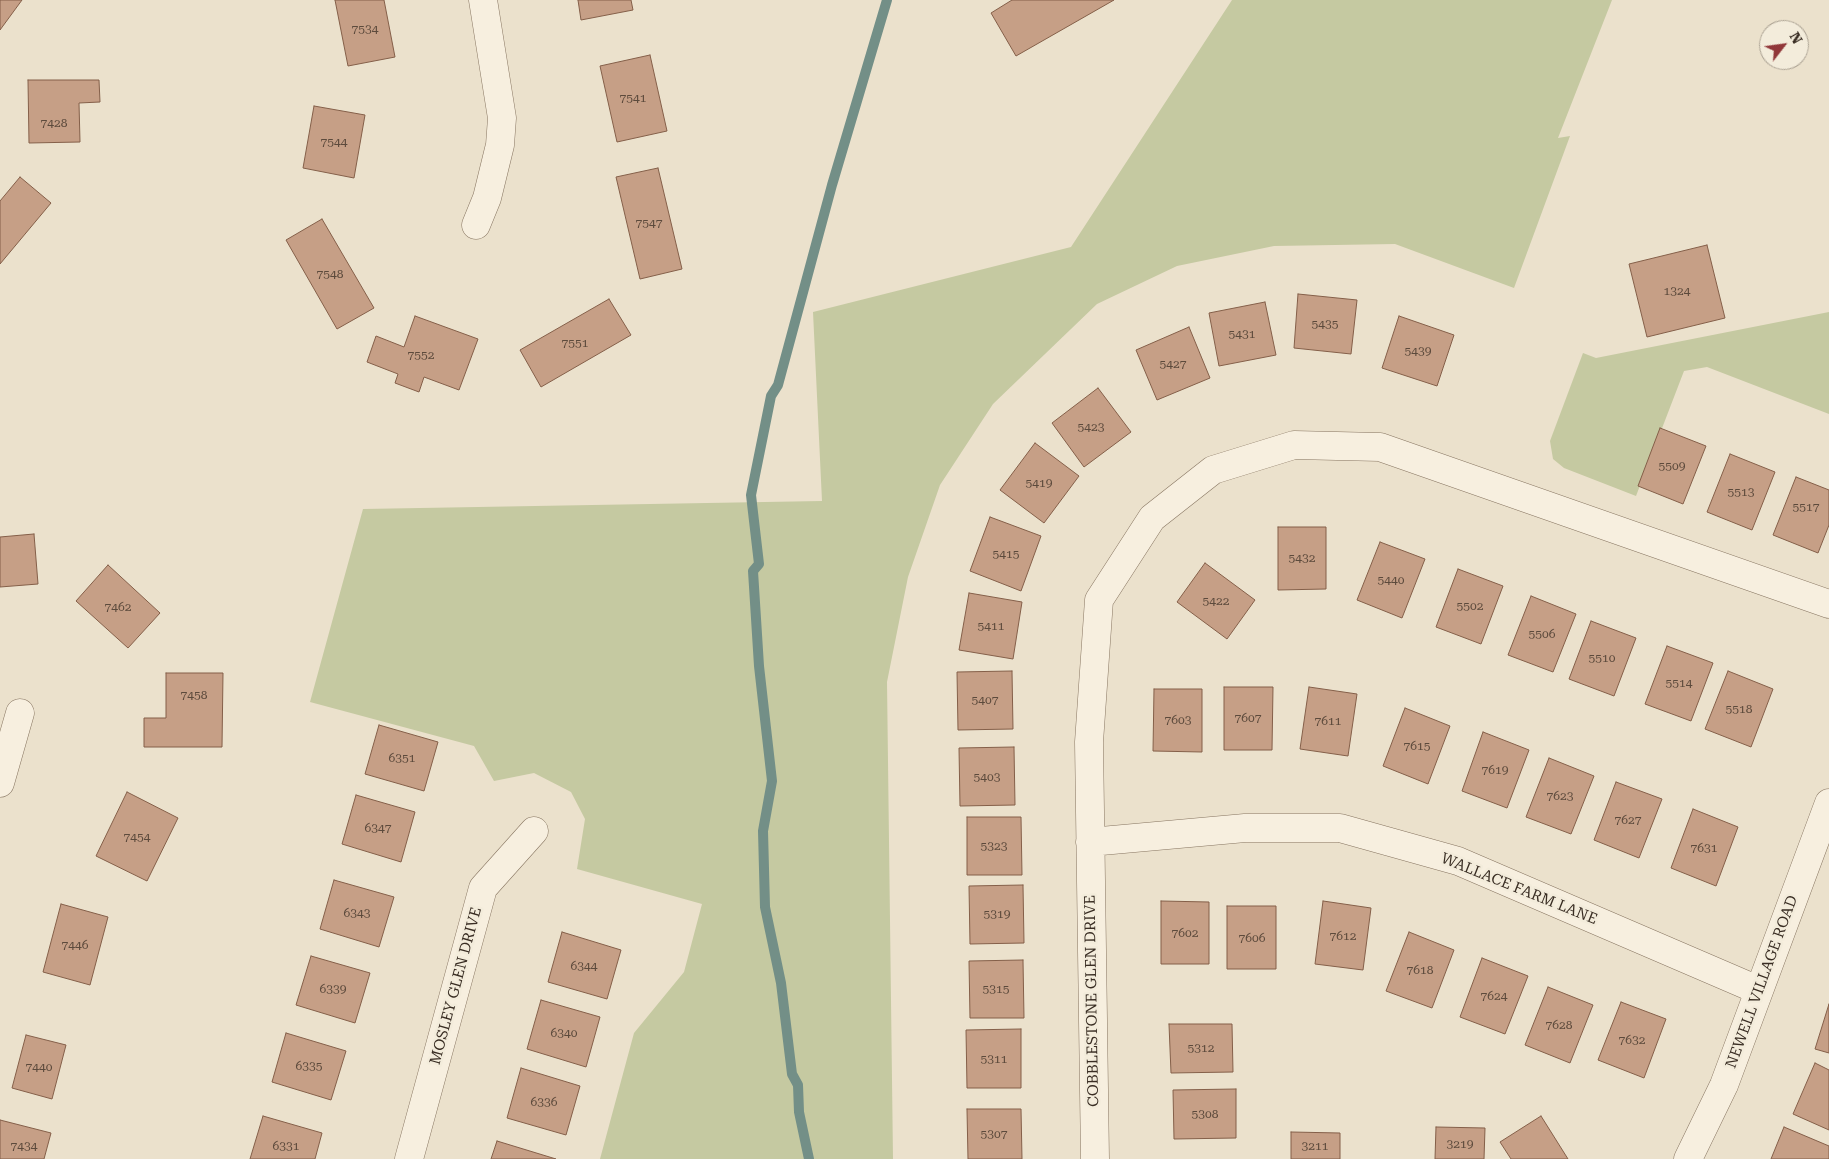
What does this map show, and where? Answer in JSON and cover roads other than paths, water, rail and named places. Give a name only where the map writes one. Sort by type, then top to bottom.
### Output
[{"type":"street","points":[[476,225],[487,198],[500,145],[502,118],[483,0]]},
{"type":"street","name":"COBBLESTONE GLEN DRIVE","points":[[1095,1159],[1089,742],[1099,600],[1152,518],[1213,470],[1294,445],[1380,447],[1829,604]]},
{"type":"street","points":[[0,782],[20,713]]},
{"type":"street","name":"NEWELL VILLAGE ROAD","points":[[1688,1159],[1724,1085],[1829,803]]},
{"type":"street","name":"WALLACE FARM LANE","points":[[1090,842],[1245,828],[1340,828],[1458,861],[1758,990]]},
{"type":"street","name":"MOSLEY GLEN DRIVE","points":[[409,1159],[483,888],[534,831]]},
{"type":"waterway","points":[[809,1159],[799,1112],[798,1085],[792,1074],[781,983],[765,907],[763,831],[772,781],[759,666],[753,571],[759,564],[751,495],[771,396],[778,385],[832,185],[887,0]]}]
